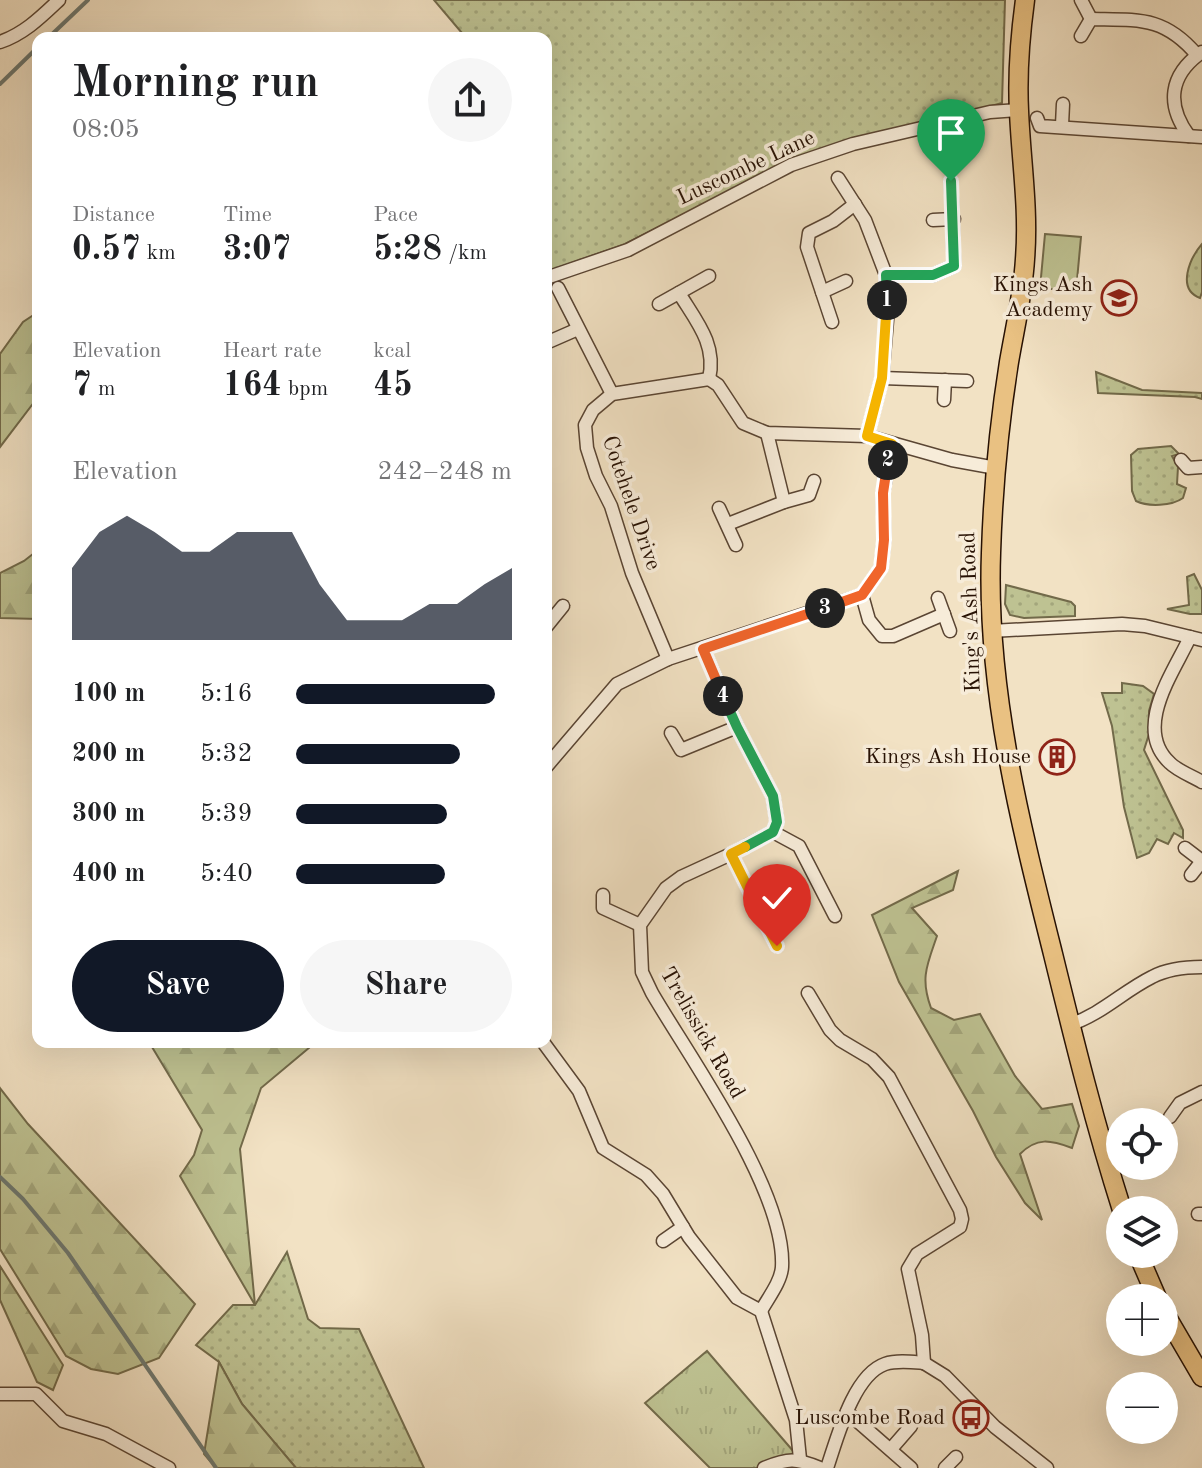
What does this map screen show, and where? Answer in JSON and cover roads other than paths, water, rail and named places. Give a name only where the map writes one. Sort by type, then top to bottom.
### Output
[{"type":"highway","name":"King's Ash Road","points":[[1025,0],[1018,52],[1025,256],[1020,314],[1009,360],[996,468],[991,631],[1003,731],[1031,870],[1069,1025],[1118,1196]]},
{"type":"highway","points":[[1178,1336],[1202,1377]]},
{"type":"street","points":[[0,42],[32,25],[59,0]]},
{"type":"street","points":[[1081,0],[1091,19]]},
{"type":"street","points":[[1081,36],[1091,19]]},
{"type":"street","points":[[1091,19],[1142,20],[1160,24],[1200,53],[1184,69],[1174,91],[1173,109],[1178,122],[1195,137]]},
{"type":"street","points":[[1062,125],[1063,104]]},
{"type":"street","name":"Luscombe Lane","points":[[552,276],[628,250],[791,165],[853,144],[990,112],[1019,110]]},
{"type":"street","points":[[1037,118],[1040,126],[1062,125],[1195,137]]},
{"type":"street","points":[[838,178],[865,220],[886,275],[888,309],[882,378],[867,436]]},
{"type":"street","points":[[886,275],[933,275],[954,266],[951,181]]},
{"type":"street","points":[[832,322],[807,247],[809,233],[833,221],[855,204]]},
{"type":"street","points":[[933,220],[954,219]]},
{"type":"street","points":[[659,304],[709,276]]},
{"type":"street","points":[[822,292],[846,281]]},
{"type":"street","points":[[558,288],[612,394],[709,379],[718,385],[743,423],[767,433],[867,436],[952,460],[996,468]]},
{"type":"street","points":[[679,293],[708,339],[712,363],[709,379]]},
{"type":"street","points":[[552,340],[578,329]]},
{"type":"street","points":[[882,378],[967,381]]},
{"type":"street","points":[[944,400],[945,380]]},
{"type":"street","name":"Cotehele Drive","points":[[612,394],[593,410],[585,425],[587,448],[611,506],[632,573],[668,659]]},
{"type":"street","points":[[767,433],[784,502]]},
{"type":"street","points":[[552,760],[617,684],[668,659],[862,595],[881,568],[883,493],[892,444]]},
{"type":"street","points":[[1185,468],[1202,467]]},
{"type":"street","points":[[728,524],[809,495],[814,481]]},
{"type":"street","points":[[719,508],[736,545]]},
{"type":"street","points":[[862,595],[869,620],[882,636],[893,636],[944,614]]},
{"type":"street","points":[[938,598],[950,631]]},
{"type":"street","points":[[552,620],[563,606]]},
{"type":"street","points":[[991,631],[1122,624],[1196,638],[1160,700],[1155,726],[1156,739],[1170,763],[1202,782]]},
{"type":"street","points":[[600,906],[640,925],[666,888],[681,877],[773,832],[777,822],[773,796],[737,727],[703,649]]},
{"type":"street","points":[[681,750],[737,727]]},
{"type":"street","points":[[671,733],[685,764]]},
{"type":"street","points":[[773,832],[799,846],[835,916]]},
{"type":"street","points":[[1185,848],[1202,861],[1191,875]]},
{"type":"street","points":[[731,854],[777,946]]},
{"type":"street","name":"Trelissick Road","points":[[640,925],[642,972],[738,1137],[772,1209],[780,1239],[782,1270],[761,1311]]},
{"type":"street","points":[[1069,1025],[1092,1018],[1154,975],[1183,967],[1202,967]]},
{"type":"street","points":[[808,993],[830,1030],[840,1040],[872,1059],[889,1077],[960,1210],[960,1227],[917,1254],[908,1269],[922,1335],[924,1363]]},
{"type":"street","points":[[547,1048],[579,1091],[603,1148],[646,1175],[737,1298],[761,1311],[796,1420],[800,1459]]},
{"type":"street","points":[[1176,1108],[1202,1092]]},
{"type":"street","points":[[1169,1094],[1180,1103]]},
{"type":"street","points":[[663,1241],[683,1227]]},
{"type":"street","points":[[827,1468],[847,1412],[866,1378],[884,1364],[924,1363],[945,1376],[995,1427],[1047,1468]]},
{"type":"street","points":[[0,1394],[36,1394],[63,1421],[106,1434],[169,1468]]},
{"type":"street","points":[[847,1412],[911,1468]]},
{"type":"street","points":[[891,1449],[911,1426]]},
{"type":"street","points":[[945,1468],[956,1457]]},
{"type":"street","points":[[764,1468],[780,1461],[800,1459],[820,1468]]},
{"type":"waterway","points":[[54,32],[88,0]]},
{"type":"waterway","points":[[0,84],[32,53]]},
{"type":"waterway","points":[[0,1177],[23,1199],[68,1253],[216,1468]]},
{"type":"place","name":"Kings Ash Academy","points":[[1119,298]]},
{"type":"place","name":"Kings Ash House","points":[[1057,757]]},
{"type":"place","name":"Luscombe Road","points":[[971,1418]]}]
